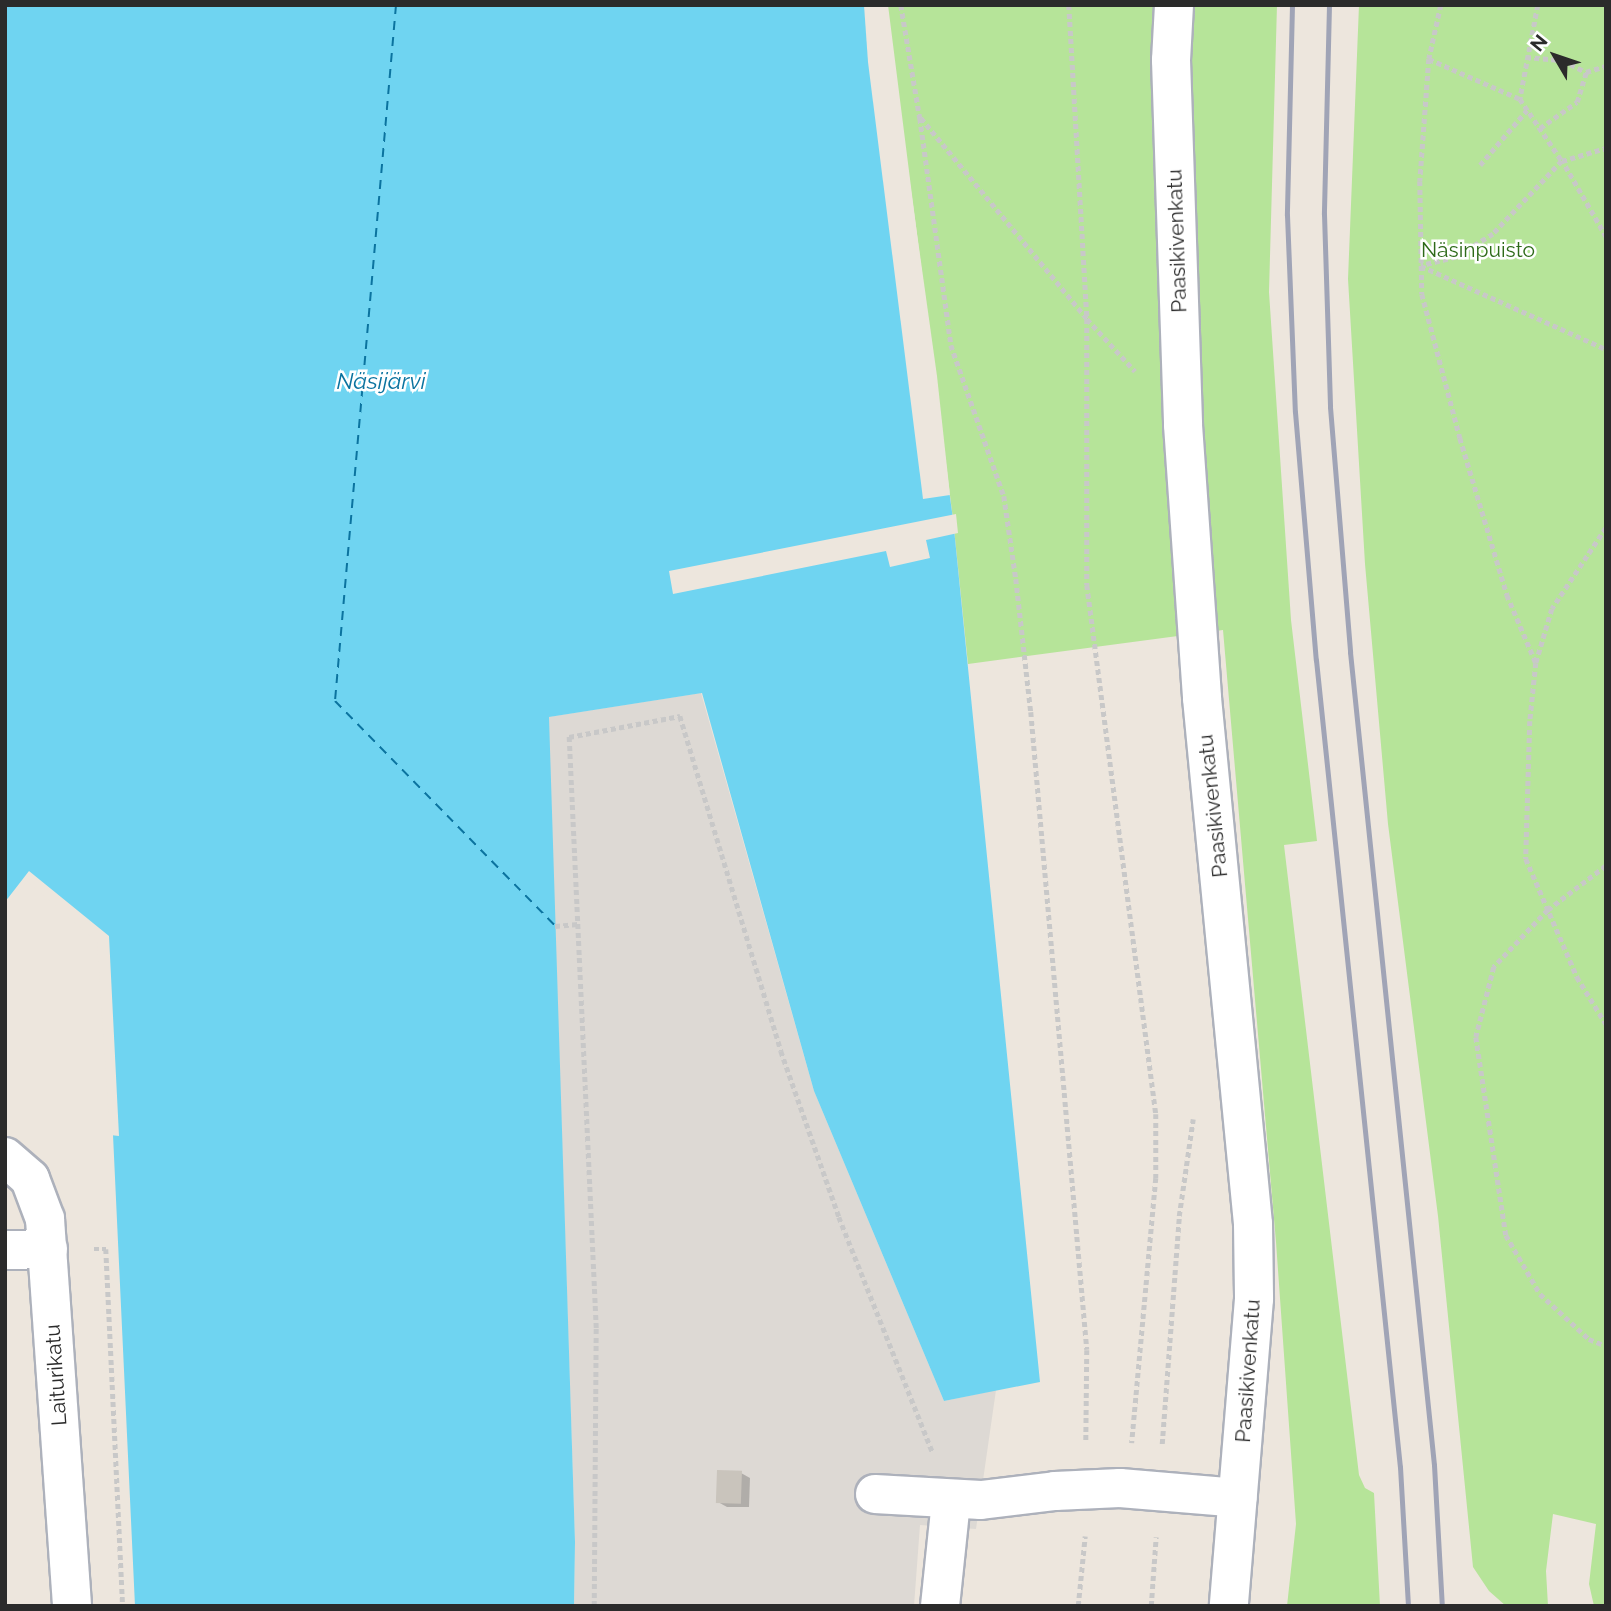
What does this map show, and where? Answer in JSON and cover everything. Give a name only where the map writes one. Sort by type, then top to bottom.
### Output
[{"type":"street","name":"Paasikivenkatu","points":[[1174,5],[1171,60],[1183,425],[1202,698],[1253,1224],[1254,1299],[1229,1606]]},
{"type":"street","name":"Laiturikatu","points":[[5,1157],[30,1179],[45,1219],[72,1606]]},
{"type":"street","points":[[5,1250],[48,1249]]},
{"type":"street","points":[[875,1494],[951,1501],[1103,1488],[1238,1498]]},
{"type":"street","points":[[940,1606],[951,1501]]},
{"type":"path","points":[[901,5],[920,118],[951,345],[1004,496],[1016,579],[1031,712],[1087,1350],[1103,1488]]},
{"type":"path","points":[[1069,5],[1087,318],[1087,585],[1156,1114],[1156,1178],[1134,1435],[1103,1488],[1078,1606]]},
{"type":"path","points":[[1441,5],[1429,59],[1420,181],[1422,294],[1460,438],[1507,595],[1536,663]]},
{"type":"path","points":[[1520,99],[1538,5]]},
{"type":"path","points":[[1526,57],[1563,60],[1586,72],[1606,66]]},
{"type":"path","points":[[1429,59],[1520,99],[1562,161],[1606,237]]},
{"type":"path","points":[[1539,128],[1577,102],[1586,72]]},
{"type":"path","points":[[1480,165],[1527,110]]},
{"type":"path","points":[[920,118],[1087,318],[1139,376],[1139,362]]},
{"type":"path","points":[[1421,266],[1456,257],[1493,234],[1562,161],[1606,148]]},
{"type":"path","points":[[1421,266],[1606,349]]},
{"type":"path","points":[[1606,528],[1552,609],[1536,663],[1530,721],[1526,859],[1577,977],[1606,1024]]},
{"type":"path","points":[[594,1606],[596,1328],[569,737],[680,716],[786,1064],[839,1217],[951,1501]]},
{"type":"path","points":[[1606,866],[1548,910],[1494,967],[1476,1037],[1506,1236],[1540,1294],[1589,1339],[1606,1346]]},
{"type":"path","points":[[555,926],[578,924]]},
{"type":"path","points":[[1151,1606],[1179,1216],[1194,1115]]},
{"type":"path","points":[[48,1249],[106,1249],[124,1604]]},
{"type":"green space","points":[[888,5],[1277,5],[1269,292],[1291,620],[1317,841],[1284,845],[1359,1475],[1365,1488],[1374,1493],[1380,1606],[1287,1606],[1296,1524],[1276,1242],[1223,630],[968,664],[953,519]]},
{"type":"green space","name":"Näsinpuisto","points":[[1359,5],[1606,5],[1606,1606],[1594,1606],[1589,1584],[1596,1524],[1553,1514],[1546,1571],[1548,1606],[1506,1606],[1489,1591],[1473,1567],[1438,1216],[1388,824],[1365,564],[1348,279]]},
{"type":"shaded area","points":[[701,693],[814,1091],[944,1401],[996,1390],[976,1529],[920,1525],[914,1606],[574,1606],[575,1542],[548,717]]},
{"type":"water","name":"Näsijärvi","points":[[5,5],[882,5],[953,519],[1040,1382],[944,1401],[814,1091],[702,693],[549,717],[575,1542],[574,1606],[135,1606],[101,940],[27,877],[8,899],[5,898]]},
{"type":"pier","points":[[864,5],[885,5],[937,376],[950,495],[923,499],[868,62]]},
{"type":"pier","points":[[956,514],[958,533],[926,540],[930,558],[890,567],[886,551],[673,594],[669,571]]},
{"type":"pier","points":[[29,871],[109,936],[119,1136],[110,1135],[97,942],[27,881],[10,902],[5,902]]},
{"type":"building","points":[[717,1470],[742,1471],[741,1504],[716,1503]]},
{"type":"ferry route","points":[[396,5],[335,701],[555,926]]},
{"type":"railway","points":[[1292,5],[1287,215],[1295,412],[1316,660],[1400,1467],[1408,1606]]},
{"type":"railway","points":[[1329,5],[1324,214],[1330,407],[1350,652],[1434,1465],[1442,1606]]}]
